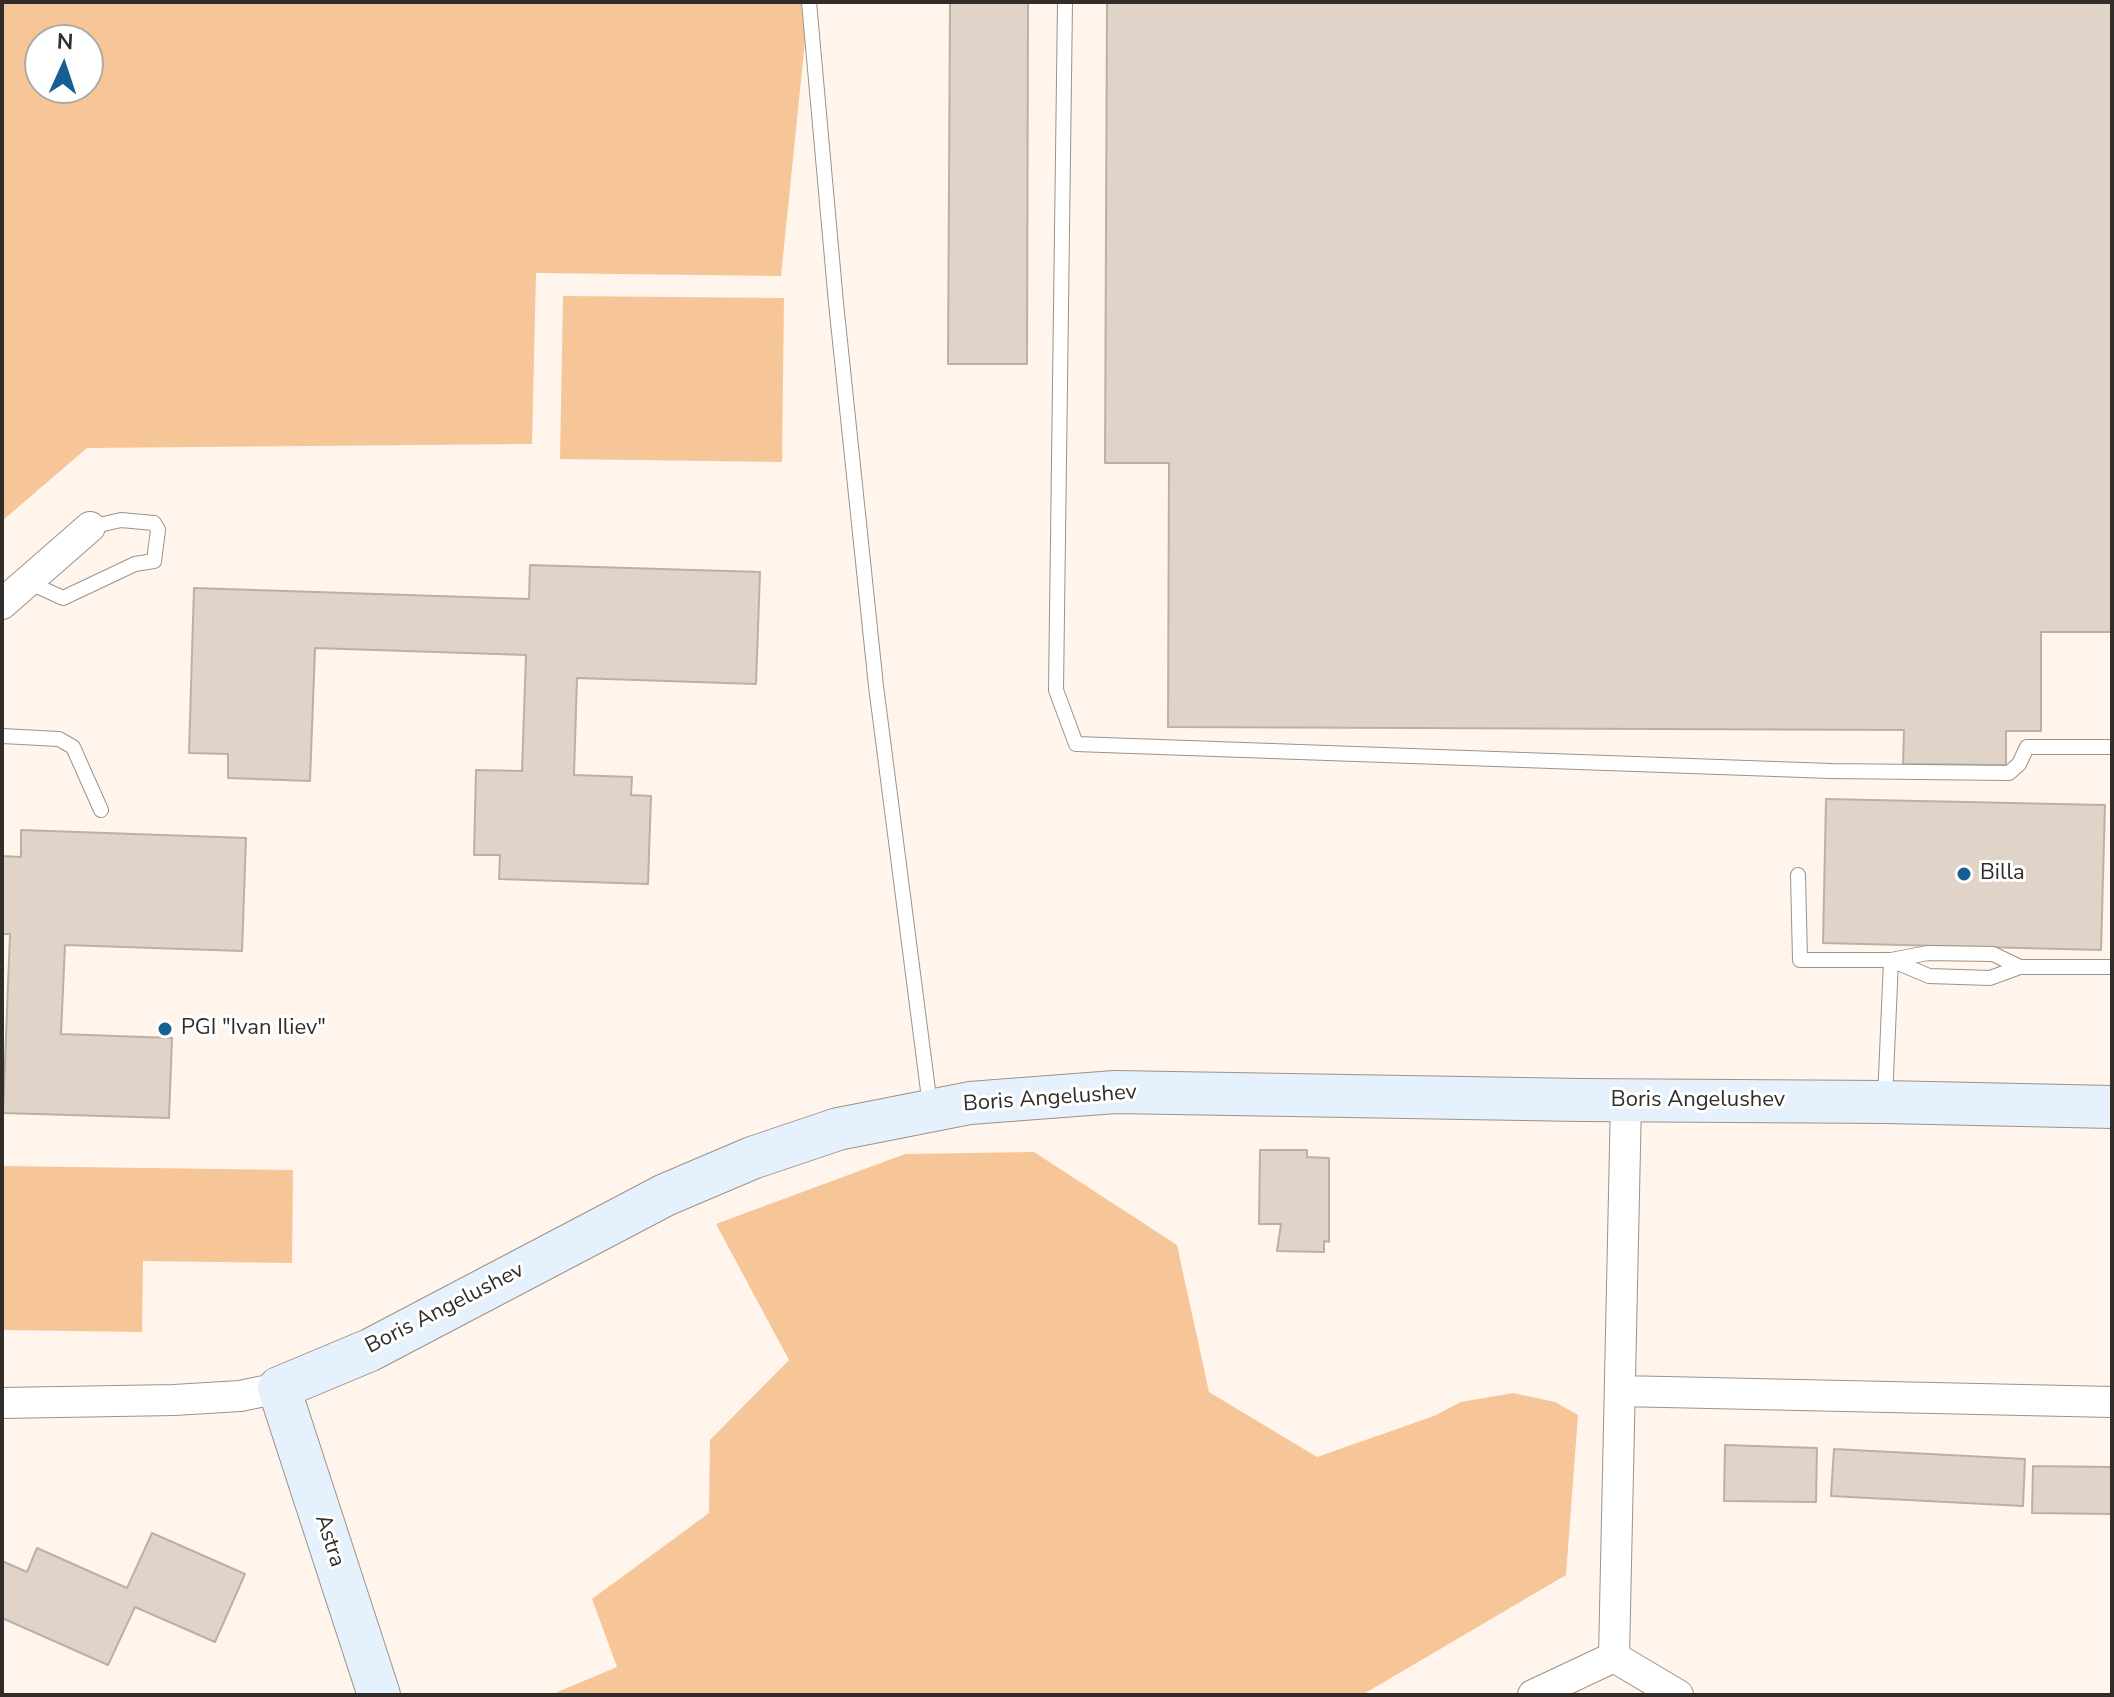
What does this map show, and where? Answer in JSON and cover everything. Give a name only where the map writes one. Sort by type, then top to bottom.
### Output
[{"type":"street","points":[[2,604],[90,527]]},
{"type":"street","name":"Boris Angelushev","points":[[2,1403],[174,1400],[240,1396],[279,1388],[370,1350],[665,1195],[752,1158],[838,1129],[1009,1098],[1115,1092],[2112,1107]]},
{"type":"street","points":[[1614,1657],[1626,1101]]},
{"type":"street","name":"Astra","points":[[279,1388],[379,1695]]},
{"type":"street","points":[[1620,1391],[2112,1402]]},
{"type":"street","points":[[1533,1695],[1614,1657]]},
{"type":"street","points":[[1614,1657],[1678,1695]]},
{"type":"lane","points":[[809,2],[836,303],[875,670],[931,1111]]},
{"type":"lane","points":[[1065,2],[1056,690],[1076,744],[1831,771],[2009,773],[2019,764],[2027,747],[2112,747]]},
{"type":"lane","points":[[28,582],[63,598],[135,564],[154,561],[158,530],[154,523],[121,520],[90,527]]},
{"type":"lane","points":[[2,736],[59,739],[73,747],[101,810]]},
{"type":"lane","points":[[1798,875],[1800,960],[1891,960],[1928,953],[1993,954],[2020,967]]},
{"type":"lane","points":[[1891,960],[1929,976],[1990,978],[2020,967],[2112,967]]},
{"type":"lane","points":[[1885,1102],[1891,960]]},
{"type":"shaded area","points":[[2,2],[809,2],[781,276],[536,273],[532,444],[87,448],[2,521]]},
{"type":"shaded area","points":[[563,296],[784,298],[782,462],[560,459]]},
{"type":"shaded area","points":[[1034,1152],[1177,1245],[1209,1392],[1317,1457],[1434,1416],[1461,1402],[1513,1393],[1555,1402],[1578,1415],[1566,1575],[1362,1695],[550,1695],[617,1667],[592,1599],[709,1513],[710,1440],[789,1360],[716,1224],[905,1154]]},
{"type":"shaded area","points":[[2,1166],[293,1170],[292,1263],[143,1261],[142,1332],[2,1330]]},
{"type":"building","points":[[950,2],[1028,2],[1027,364],[948,364]]},
{"type":"building","points":[[1107,2],[2112,2],[2112,632],[2041,632],[2041,731],[2006,731],[2006,765],[1903,764],[1904,730],[1168,727],[1169,463],[1105,463]]},
{"type":"building","points":[[530,565],[760,572],[756,684],[577,678],[574,775],[632,777],[631,795],[651,796],[648,884],[499,879],[500,855],[474,855],[476,770],[522,771],[526,655],[315,648],[310,781],[228,778],[228,754],[189,753],[194,588],[529,599]]},
{"type":"building","name":"Billa","points":[[1826,799],[2105,805],[2101,950],[1823,943]]},
{"type":"building","points":[[21,830],[246,838],[242,951],[65,945],[61,1034],[172,1038],[169,1118],[3,1113],[10,934],[2,934],[2,856],[21,857]]},
{"type":"building","points":[[1260,1150],[1307,1150],[1307,1157],[1329,1158],[1329,1242],[1324,1241],[1324,1252],[1277,1251],[1281,1224],[1259,1224]]},
{"type":"building","points":[[1725,1445],[1817,1448],[1816,1502],[1724,1501]]},
{"type":"building","points":[[1834,1449],[2025,1459],[2023,1506],[1831,1496]]},
{"type":"building","points":[[2033,1466],[2112,1467],[2112,1514],[2032,1513]]},
{"type":"building","points":[[152,1533],[245,1574],[215,1642],[135,1607],[108,1665],[2,1618],[2,1561],[27,1572],[37,1548],[127,1588]]},
{"type":"place","name":"Billa","points":[[1964,874]]},
{"type":"place","name":"PGI \"Ivan Iliev\"","points":[[165,1029]]}]
